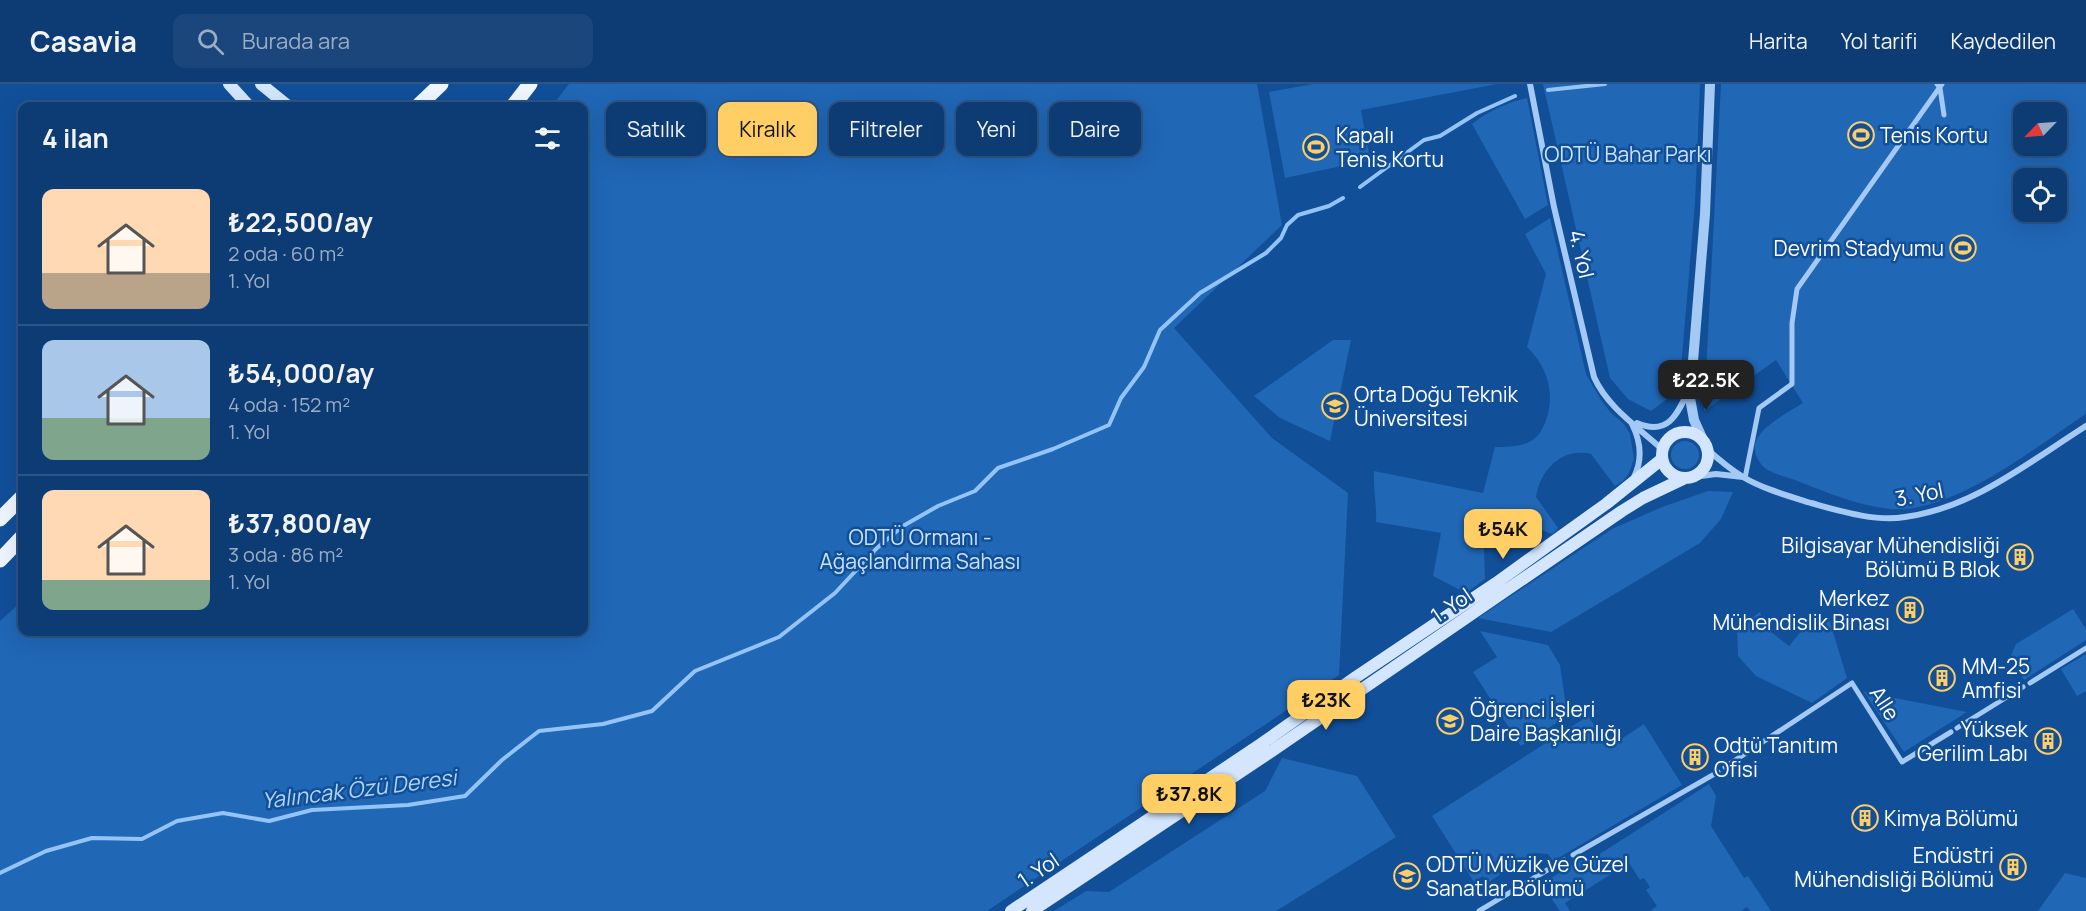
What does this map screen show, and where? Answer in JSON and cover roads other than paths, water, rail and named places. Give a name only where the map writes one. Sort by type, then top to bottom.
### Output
[{"type":"main road","points":[[229,84],[245,102]]},
{"type":"main road","points":[[261,84],[282,102]]},
{"type":"main road","points":[[422,102],[441,84]]},
{"type":"main road","points":[[516,102],[530,84]]},
{"type":"main road","points":[[1692,433],[1705,446],[1706,464],[1701,472],[1689,477],[1673,475],[1668,471],[1662,455],[1665,443],[1677,434],[1692,433]]},
{"type":"main road","name":"1. Yol","points":[[1446,625],[1625,490],[1662,455]]},
{"type":"main road","name":"1. Yol","points":[[1032,911],[1446,625],[1643,498],[1689,477]]},
{"type":"main road","points":[[0,519],[18,501]]},
{"type":"main road","points":[[0,560],[18,541]]},
{"type":"main road","name":"1. Yol","points":[[1011,911],[1269,746]]},
{"type":"street","name":"4. Yol","points":[[1530,84],[1554,207],[1592,369],[1601,391],[1613,407],[1628,418],[1662,455]]},
{"type":"street","points":[[1705,446],[1694,420],[1690,398],[1705,214],[1710,84]]},
{"type":"street","points":[[1940,85],[1944,115]]},
{"type":"street","points":[[1744,478],[1759,408],[1792,384],[1792,323],[1797,289],[1940,85]]},
{"type":"street","name":"4. Yol","points":[[1628,418],[1650,427],[1669,422],[1679,410],[1691,384]]},
{"type":"street","name":"4. Yol","points":[[1625,490],[1638,469],[1640,458],[1638,439],[1628,418]]},
{"type":"street","name":"3. Yol","points":[[1689,477],[1716,474],[1744,478],[1789,496],[1830,508],[1871,517],[1903,518],[1947,508],[1984,491],[2086,426]]},
{"type":"street","name":"3. Yol","points":[[1705,446],[1744,478]]},
{"type":"street","points":[[2030,683],[2086,648]]},
{"type":"street","name":"Alle","points":[[1725,767],[1852,683],[1902,762],[1951,732]]},
{"type":"street","points":[[1957,728],[2023,687]]},
{"type":"street","points":[[1574,855],[1718,772]]},
{"type":"street","points":[[1479,911],[1564,860]]},
{"type":"waterway","name":"Yalıncak Özü Deresi","points":[[1548,90],[1605,84]]},
{"type":"waterway","name":"Yalıncak Özü Deresi","points":[[1360,187],[1424,140],[1440,136],[1477,113],[1515,96]]},
{"type":"waterway","name":"Yalıncak Özü Deresi","points":[[0,873],[46,851],[92,838],[142,839],[177,821],[223,813],[269,821],[312,810],[408,805],[465,796],[502,760],[539,731],[603,724],[652,711],[695,671],[779,637],[835,593],[877,548],[903,526],[938,506],[975,491],[998,468],[1053,449],[1109,425],[1121,398],[1144,367],[1160,330],[1200,293],[1266,253],[1281,238],[1287,225],[1298,215],[1329,206],[1343,198]]},
{"type":"place","name":"Tenis Kortu","points":[[1861,135]]},
{"type":"place","name":"Kapalı Tenis Kortu","points":[[1316,147]]},
{"type":"place","name":"Devrim Stadyumu","points":[[1963,248]]},
{"type":"place","name":"Orta Doğu Teknik Üniversitesi","points":[[1335,406]]},
{"type":"place","name":"Bilgisayar Mühendisliği Bölümü B Blok","points":[[2020,557]]},
{"type":"place","name":"Merkez Mühendislik Binası","points":[[1910,610]]},
{"type":"place","name":"MM-25 Amfisi","points":[[1942,678]]},
{"type":"place","name":"Öğrenci İşleri Daire Başkanlığı","points":[[1450,721]]},
{"type":"place","name":"Yüksek Gerilim Labı","points":[[2048,741]]},
{"type":"place","name":"Odtü Tanıtım Ofisi","points":[[1695,757]]},
{"type":"place","name":"Kimya Bölümü","points":[[1865,818]]},
{"type":"place","name":"Endüstri Mühendisliği Bölümü","points":[[2013,867]]},
{"type":"place","name":"ODTÜ Müzik ve Güzel Sanatlar Bölümü","points":[[1407,876]]},
{"type":"park label","name":"ODTÜ Bahar Parkı","points":[[1628,154]]},
{"type":"park label","name":"ODTÜ Ormanı - Ağaçlandırma Sahası","points":[[920,549]]}]
